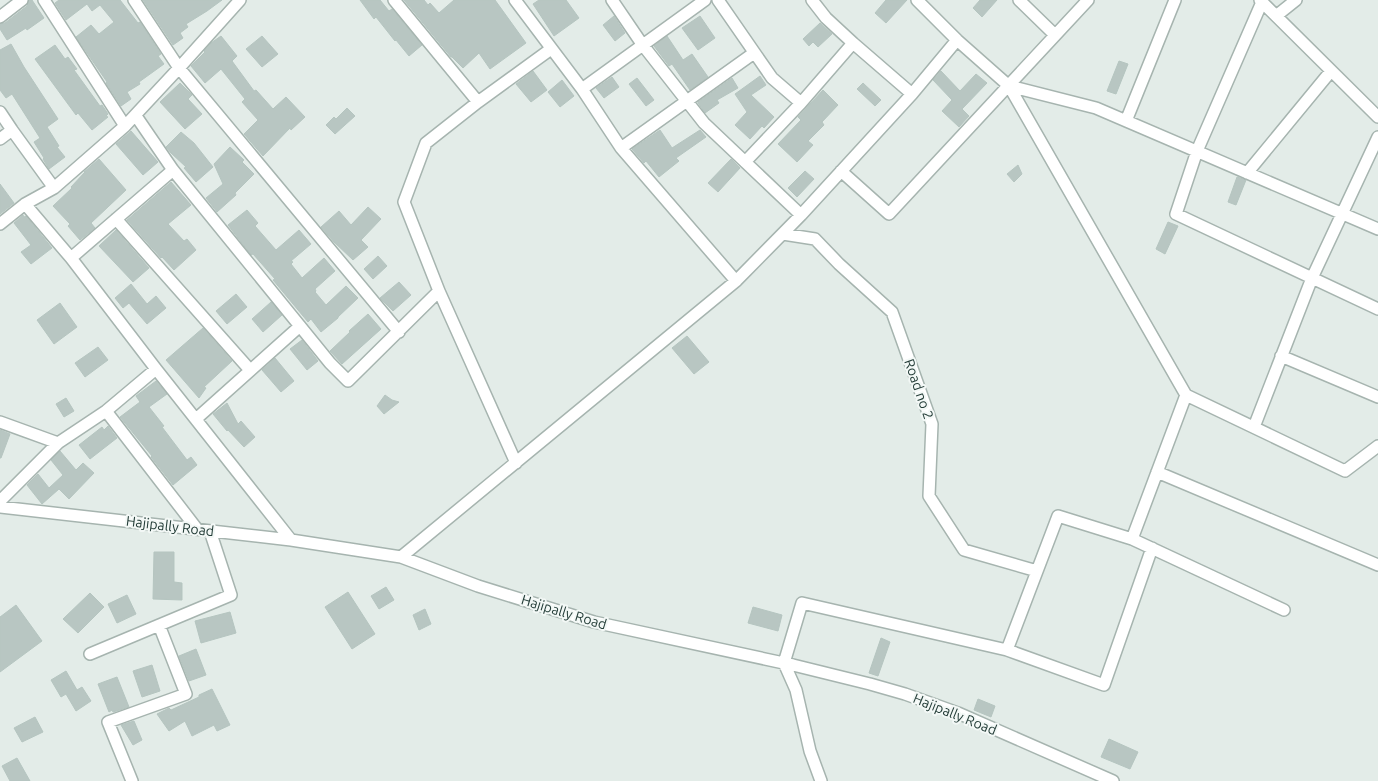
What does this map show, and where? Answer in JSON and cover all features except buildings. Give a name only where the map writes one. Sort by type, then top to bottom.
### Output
[{"type":"street","points":[[0,17],[22,0]]},
{"type":"street","points":[[44,0],[125,126]]},
{"type":"street","points":[[134,0],[179,68],[399,332]]},
{"type":"street","points":[[394,0],[478,102]]},
{"type":"street","points":[[515,0],[582,89],[621,148],[736,281]]},
{"type":"street","points":[[612,0],[642,44],[704,123],[801,215]]},
{"type":"street","points":[[582,89],[705,0]]},
{"type":"street","points":[[718,0],[772,78],[801,103]]},
{"type":"street","points":[[812,0],[826,18],[912,94]]},
{"type":"street","points":[[917,0],[957,40],[1009,86],[1186,395],[1345,471],[1378,446]]},
{"type":"street","points":[[1019,0],[1055,35]]},
{"type":"street","points":[[841,171],[889,214],[1088,0]]},
{"type":"street","points":[[1126,121],[1176,0]]},
{"type":"street","points":[[1276,16],[1296,0]]},
{"type":"street","points":[[1377,115],[1261,1],[1196,151],[1176,214],[1378,309]]},
{"type":"street","points":[[0,224],[25,204],[54,188],[136,116],[233,3]]},
{"type":"street","points":[[401,557],[736,281],[801,215],[912,94],[957,40]]},
{"type":"street","points":[[745,162],[801,103],[853,43]]},
{"type":"street","points":[[516,463],[439,291],[404,202],[426,143],[478,102],[551,49]]},
{"type":"street","points":[[621,148],[754,53]]},
{"type":"street","points":[[1247,173],[1331,71]]},
{"type":"street","points":[[1009,86],[1096,108],[1378,229]]},
{"type":"street","points":[[0,112],[54,188]]},
{"type":"street","points":[[136,116],[173,170],[300,326],[348,381],[439,291]]},
{"type":"street","points":[[0,139],[12,130]]},
{"type":"street","points":[[1254,427],[1312,278],[1378,137]]},
{"type":"street","points":[[72,258],[173,170]]},
{"type":"street","points":[[25,204],[72,258],[156,369],[291,540]]},
{"type":"street","points":[[116,219],[250,370]]},
{"type":"street","name":"Road no 2","points":[[783,234],[815,239],[839,264],[892,312],[932,424],[929,496],[964,550],[1037,571]]},
{"type":"street","points":[[196,419],[300,326]]},
{"type":"street","points":[[1281,356],[1378,397]]},
{"type":"street","points":[[0,501],[58,443],[106,411],[156,369]]},
{"type":"street","points":[[1132,539],[1186,395]]},
{"type":"street","points":[[106,411],[197,529]]},
{"type":"street","points":[[0,422],[58,443]]},
{"type":"street","points":[[1157,472],[1378,565]]},
{"type":"street","name":"Hajipally Road","points":[[0,507],[291,540],[401,557],[478,586],[594,622],[870,684],[943,707],[1106,780]]},
{"type":"street","points":[[1007,650],[1058,516],[1132,539],[1284,610]]},
{"type":"street","points":[[90,654],[231,595],[210,531]]},
{"type":"street","points":[[821,781],[810,751],[796,690],[784,664],[802,603],[1007,650],[1104,685],[1152,548]]},
{"type":"street","points":[[132,781],[108,722],[186,694],[159,625]]}]
